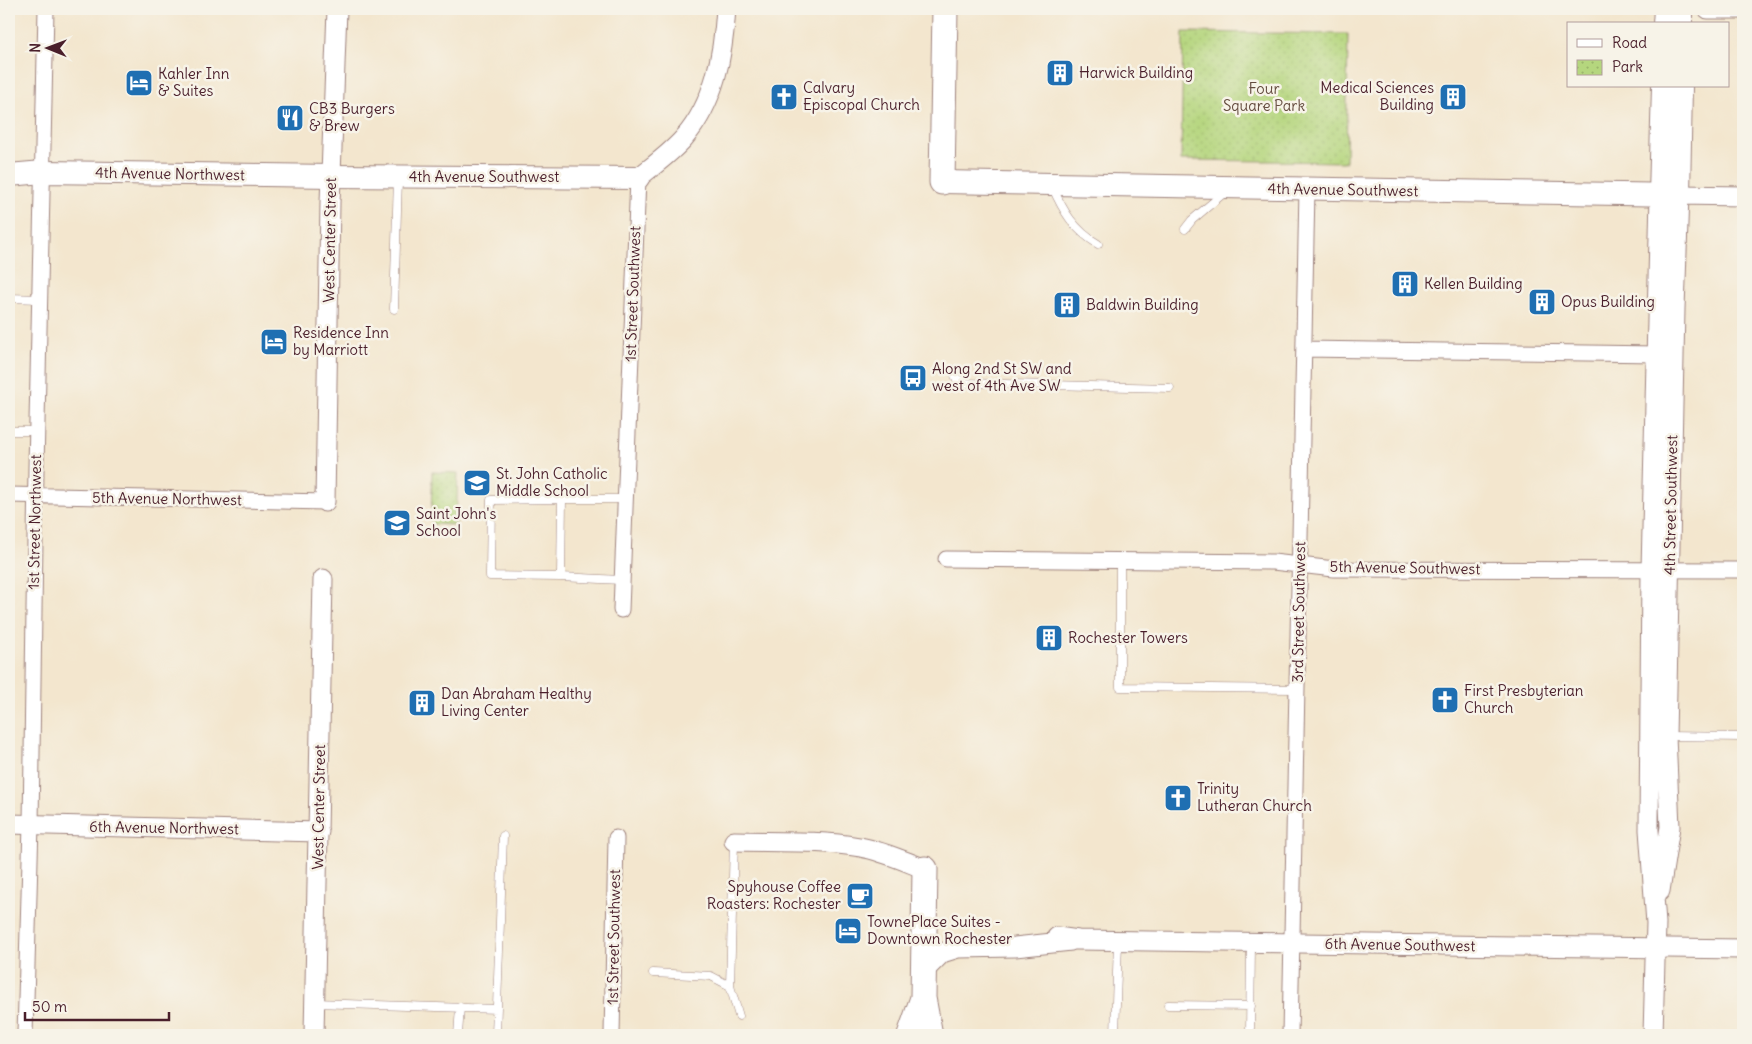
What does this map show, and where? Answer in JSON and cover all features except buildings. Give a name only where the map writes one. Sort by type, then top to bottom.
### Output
[{"type":"main road","points":[[942,182],[945,9]]},
{"type":"main road","points":[[1664,22],[1665,9]]},
{"type":"main road","points":[[1681,22],[1682,9]]},
{"type":"main road","name":"4th Street Southwest","points":[[1663,88],[1670,195]]},
{"type":"main road","name":"4th Street Southwest","points":[[1670,195],[1680,88]]},
{"type":"main road","name":"4th Avenue Northwest","points":[[9,174],[43,172],[331,176]]},
{"type":"main road","name":"4th Avenue Southwest","points":[[331,176],[638,178]]},
{"type":"main road","name":"4th Avenue Southwest","points":[[942,182],[1670,195]]},
{"type":"main road","points":[[925,869],[923,998],[930,1035]]},
{"type":"main road","points":[[910,1035],[923,998]]},
{"type":"street","name":"1st Street Northwest","points":[[25,1035],[31,825],[36,431],[46,9]]},
{"type":"street","name":"West Center Street","points":[[324,502],[331,176],[337,9]]},
{"type":"street","points":[[638,178],[684,138],[705,106],[720,60],[726,9]]},
{"type":"street","points":[[1708,9],[1743,9]]},
{"type":"street","name":"1st Street Southwest","points":[[620,610],[638,178]]},
{"type":"street","name":"3rd Street Southwest","points":[[1290,1035],[1307,190]]},
{"type":"street","name":"4th Avenue Southwest","points":[[1670,195],[1743,196]]},
{"type":"street","name":"4th Street Southwest","points":[[1656,924],[1648,830],[1650,570],[1656,354],[1670,195]]},
{"type":"street","name":"4th Street Southwest","points":[[1653,1035],[1656,924],[1670,827],[1666,736],[1675,309],[1670,195]]},
{"type":"street","points":[[1304,349],[1656,354]]},
{"type":"street","name":"5th Avenue Northwest","points":[[9,495],[324,502]]},
{"type":"street","name":"5th Avenue Southwest","points":[[946,559],[1273,562],[1334,569],[1743,570]]},
{"type":"street","name":"West Center Street","points":[[314,1035],[323,579]]},
{"type":"street","name":"6th Avenue Northwest","points":[[9,824],[319,832]]},
{"type":"street","name":"1st Street Southwest","points":[[612,1035],[616,838]]},
{"type":"street","points":[[734,841],[787,842],[860,847],[887,854],[925,869]]},
{"type":"street","name":"6th Avenue Southwest","points":[[1057,937],[1078,940],[1118,941],[1743,949]]},
{"type":"street","points":[[923,972],[942,953],[958,948],[1020,947],[1078,940]]},
{"type":"lane","points":[[394,309],[398,176]]},
{"type":"lane","points":[[1051,184],[1064,212],[1085,236],[1098,244]]},
{"type":"lane","points":[[1184,229],[1230,188]]},
{"type":"lane","points":[[9,298],[40,299]]},
{"type":"lane","points":[[953,370],[956,378],[964,383],[1170,388]]},
{"type":"lane","points":[[9,431],[36,431]]},
{"type":"lane","points":[[561,578],[562,498]]},
{"type":"lane","points":[[621,580],[490,576],[491,500],[625,499]]},
{"type":"lane","points":[[1120,560],[1120,687],[1297,689]]},
{"type":"lane","points":[[1666,736],[1743,737]]},
{"type":"lane","points":[[496,1035],[503,836]]},
{"type":"lane","points":[[734,841],[730,986],[739,1016]]},
{"type":"lane","points":[[1115,1035],[1118,941]]},
{"type":"lane","points":[[1250,1035],[1251,943]]},
{"type":"lane","points":[[653,973],[711,976],[730,986]]},
{"type":"lane","points":[[315,1003],[497,1008]]},
{"type":"lane","points":[[1168,1006],[1251,1006]]},
{"type":"lane","points":[[458,1035],[460,1008]]},
{"type":"green space","name":"Four Square Park","points":[[1183,32],[1348,34],[1346,162],[1181,160]]},
{"type":"green space","points":[[432,472],[458,473],[456,525],[431,524]]},
{"type":"place","name":"Harwick Building","points":[[1060,73]]},
{"type":"place","name":"Kahler Inn & Suites","points":[[139,83]]},
{"type":"place","name":"Calvary Episcopal Church","points":[[784,97]]},
{"type":"place","name":"Medical Sciences Building","points":[[1453,97]]},
{"type":"place","name":"CB3 Burgers & Brew","points":[[290,118]]},
{"type":"place","name":"Kellen Building","points":[[1405,284]]},
{"type":"place","name":"Opus Building","points":[[1542,302]]},
{"type":"place","name":"Baldwin Building","points":[[1067,305]]},
{"type":"place","name":"Residence Inn by Marriott","points":[[274,342]]},
{"type":"place","name":"Along 2nd St SW and west of 4th Ave SW","points":[[913,378]]},
{"type":"place","name":"St. John Catholic Middle School","points":[[477,483]]},
{"type":"place","name":"Saint John's School","points":[[397,523]]},
{"type":"place","name":"Rochester Towers","points":[[1049,638]]},
{"type":"place","name":"First Presbyterian Church","points":[[1445,700]]},
{"type":"place","name":"Dan Abraham Healthy Living Center","points":[[422,703]]},
{"type":"place","name":"Trinity Lutheran Church","points":[[1178,798]]},
{"type":"place","name":"Spyhouse Coffee Roasters: Rochester","points":[[860,896]]},
{"type":"place","name":"TownePlace Suites - Downtown Rochester","points":[[848,931]]}]
